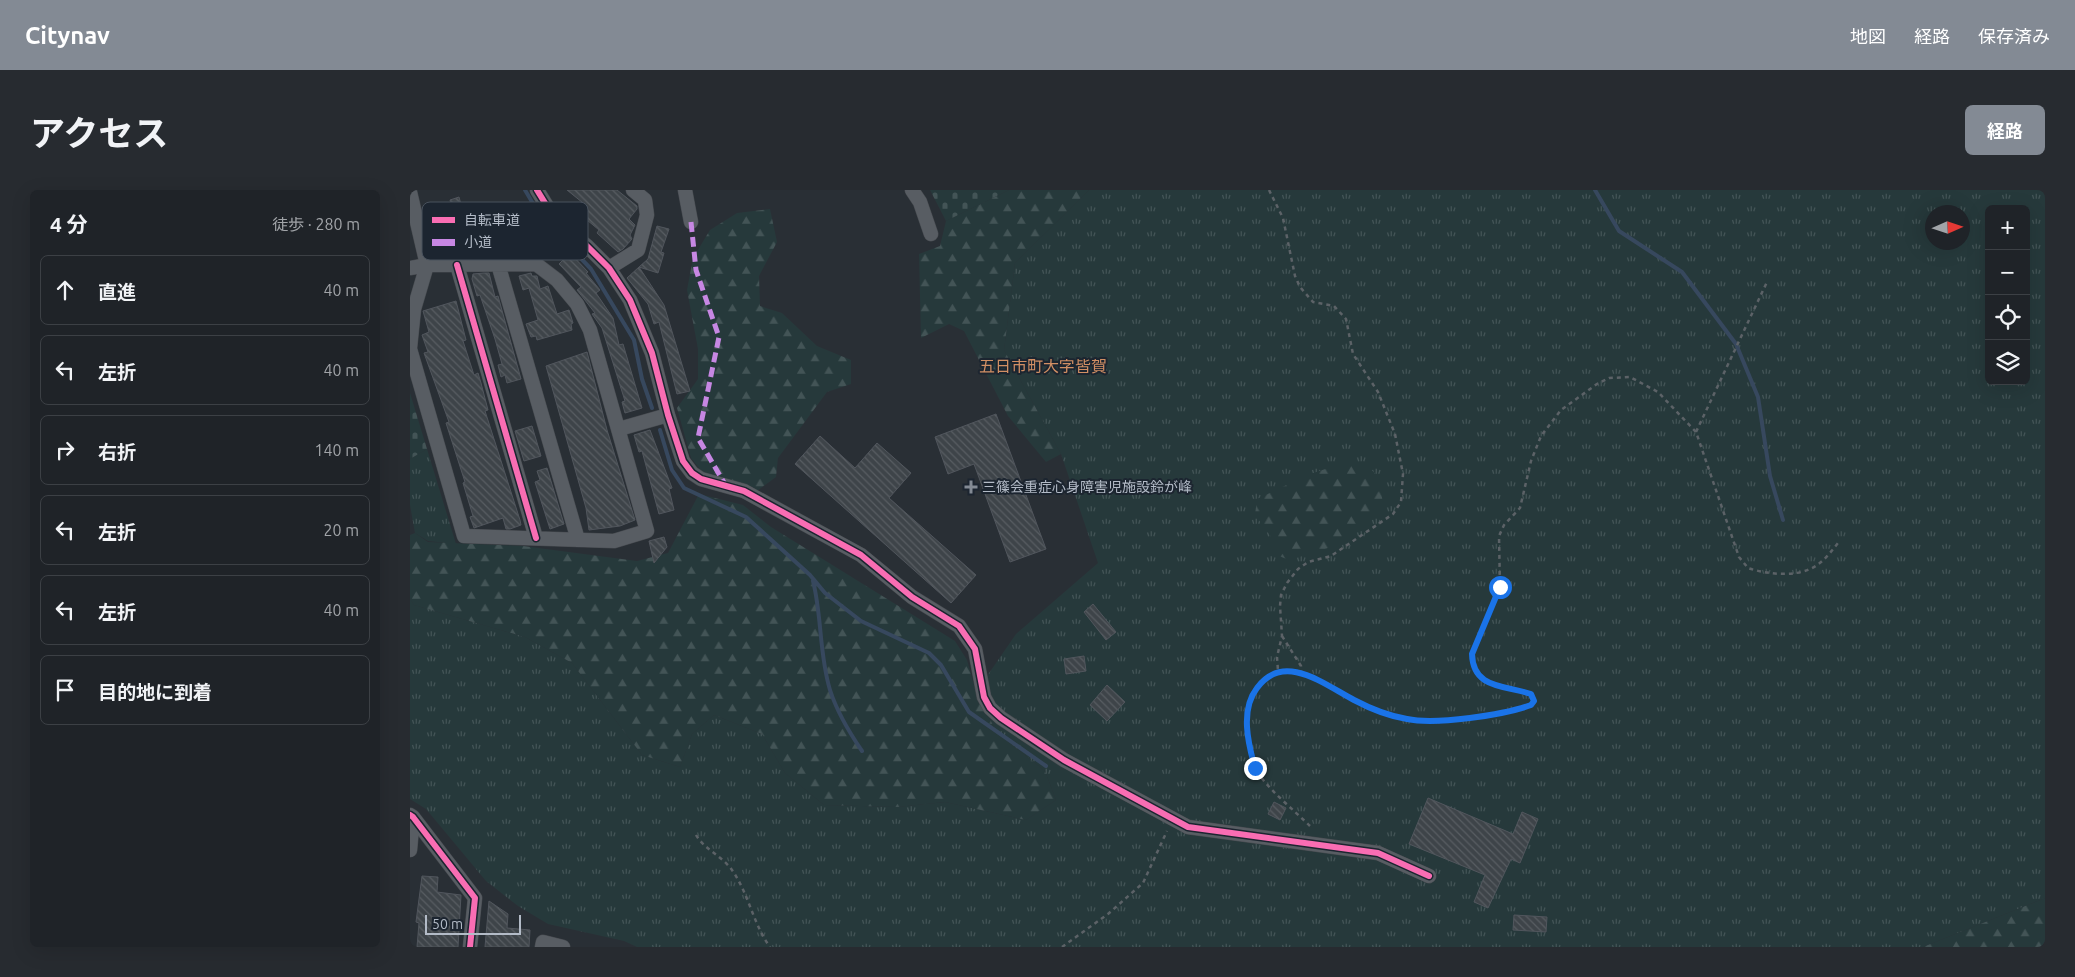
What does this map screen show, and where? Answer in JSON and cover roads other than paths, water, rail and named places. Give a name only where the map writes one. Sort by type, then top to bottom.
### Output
[{"type":"street","points":[[537,190],[544,202]]},
{"type":"street","points":[[609,268],[638,250],[648,215],[645,200],[633,190]]},
{"type":"street","points":[[685,190],[691,222]]},
{"type":"street","points":[[912,190],[920,202],[931,234]]},
{"type":"street","points":[[410,192],[422,244]]},
{"type":"street","points":[[588,247],[609,268],[638,316],[652,353],[668,415],[683,461],[692,473],[710,482],[744,491],[861,556],[912,597],[959,626],[975,649],[981,689],[990,708],[1064,760],[1188,827],[1378,853],[1429,876]]},
{"type":"street","points":[[410,268],[427,265],[536,264],[557,280],[577,304],[590,330],[647,531],[614,541],[464,536],[410,349],[414,308],[427,265],[426,260]]},
{"type":"street","points":[[498,264],[578,540]]},
{"type":"street","points":[[457,265],[536,538]]},
{"type":"street","points":[[619,429],[668,415]]},
{"type":"street","points":[[410,850],[412,816]]},
{"type":"street","points":[[412,816],[475,898],[470,947]]},
{"type":"street","points":[[542,947],[543,942],[563,947]]},
{"type":"waterway","points":[[525,190],[532,202]]},
{"type":"waterway","points":[[1595,190],[1619,231],[1682,272],[1736,344],[1758,397],[1770,476],[1783,520]]},
{"type":"waterway","points":[[582,260],[591,269],[634,340],[642,379],[652,408]]},
{"type":"waterway","points":[[660,430],[672,470],[684,488],[746,517],[810,575],[825,593],[861,621],[929,653],[941,665],[969,712],[1046,766]]},
{"type":"waterway","points":[[813,581],[826,676],[830,690],[844,722],[862,751]]},
{"type":"place","name":"三篠会重症心身障害児施設鈴が峰","points":[[971,487]]},
{"type":"district","name":"五日市町大字皆賀","points":[[1043,366]]}]
